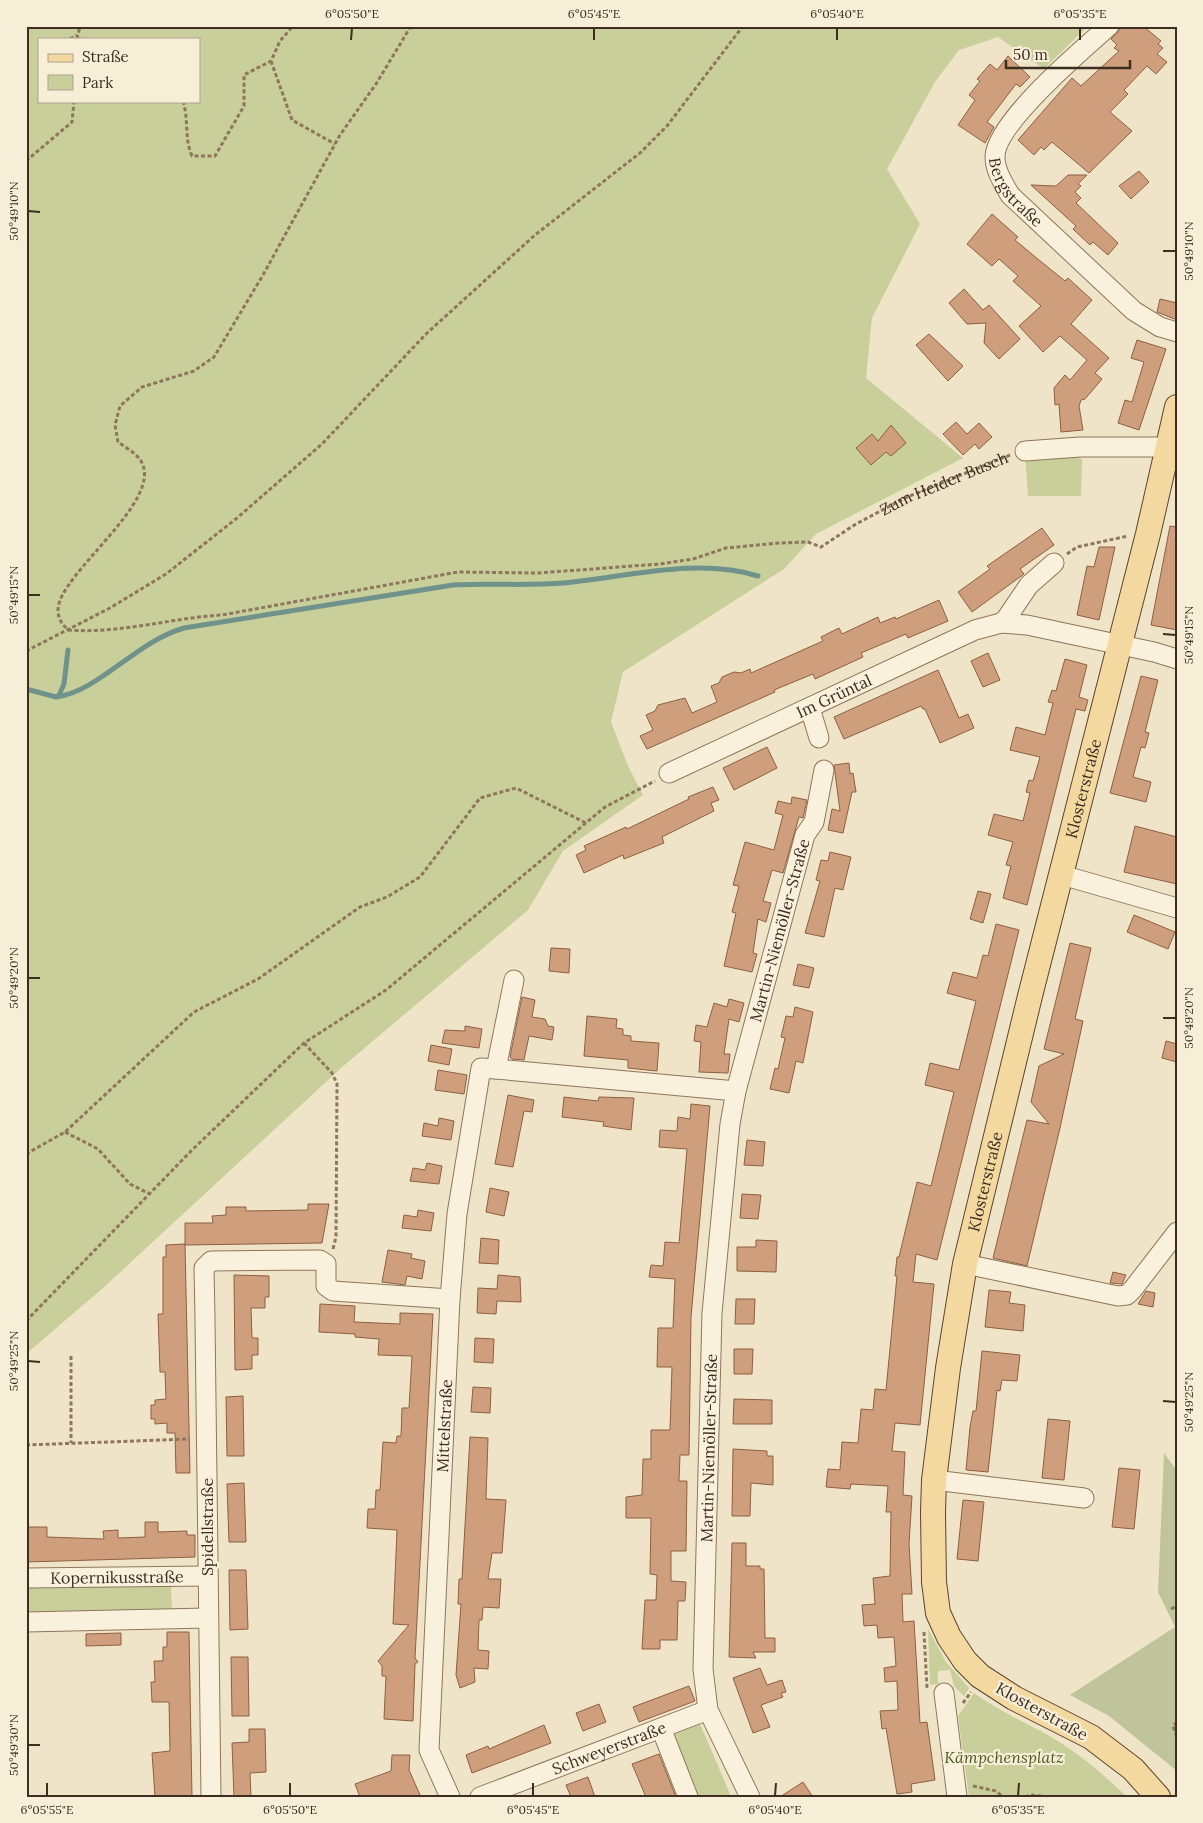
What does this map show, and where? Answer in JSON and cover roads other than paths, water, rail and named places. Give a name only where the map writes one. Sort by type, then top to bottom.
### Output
[{"type":"main road","name":"Klosterstraße","points":[[1158,1797],[1133,1769],[1092,1737],[1014,1698],[980,1676],[965,1661],[949,1637],[938,1613],[934,1582],[934,1480],[948,1368],[965,1264],[1148,534],[1177,408]]},
{"type":"street","name":"Bergstraße","points":[[1109,26],[1070,60],[1011,121],[999,140],[995,156],[997,166],[999,175],[1010,196],[1071,254],[1134,311],[1160,327],[1177,332]]},
{"type":"street","name":"Zum Heider Busch","points":[[1025,451],[1080,447],[1167,447]]},
{"type":"street","points":[[1001,623],[1006,619],[1029,585],[1054,563]]},
{"type":"street","name":"Im Grüntal","points":[[669,773],[975,630],[1001,623],[1027,625],[1177,658]]},
{"type":"street","points":[[810,708],[819,738]]},
{"type":"street","name":"Martin-Niemöller-Straße","points":[[750,1797],[736,1773],[708,1710],[703,1669],[712,1313],[730,1124],[736,1091],[805,835],[814,822],[824,770]]},
{"type":"street","points":[[1062,875],[1177,908]]},
{"type":"street","points":[[496,1070],[514,980]]},
{"type":"street","name":"Mittelstraße","points":[[450,1797],[429,1750],[450,1300],[457,1214],[481,1068],[736,1091]]},
{"type":"street","points":[[965,1264],[1118,1296],[1127,1295],[1177,1232]]},
{"type":"street","name":"Spidellstraße","points":[[211,1797],[207,1618],[208,1439],[204,1268],[211,1261],[320,1260],[326,1264],[326,1286],[333,1291],[450,1300]]},
{"type":"street","points":[[934,1480],[1084,1498]]},
{"type":"street","name":"Kopernikusstraße","points":[[26,1578],[207,1576]]},
{"type":"street","points":[[26,1622],[207,1618]]},
{"type":"street","points":[[936,1691],[956,1788]]},
{"type":"street","name":"Schweyerstraße","points":[[480,1797],[708,1710]]},
{"type":"street","points":[[661,1728],[688,1797]]},
{"type":"waterway","points":[[56,697],[72,693],[87,686],[150,644],[167,634],[184,628],[453,585],[564,583],[686,568],[711,568],[758,576]]},
{"type":"waterway","points":[[26,689],[56,697],[59,695],[64,684],[68,650]]},
{"type":"park label","name":"Kämpchensplatz","points":[[1004,1757]]}]
